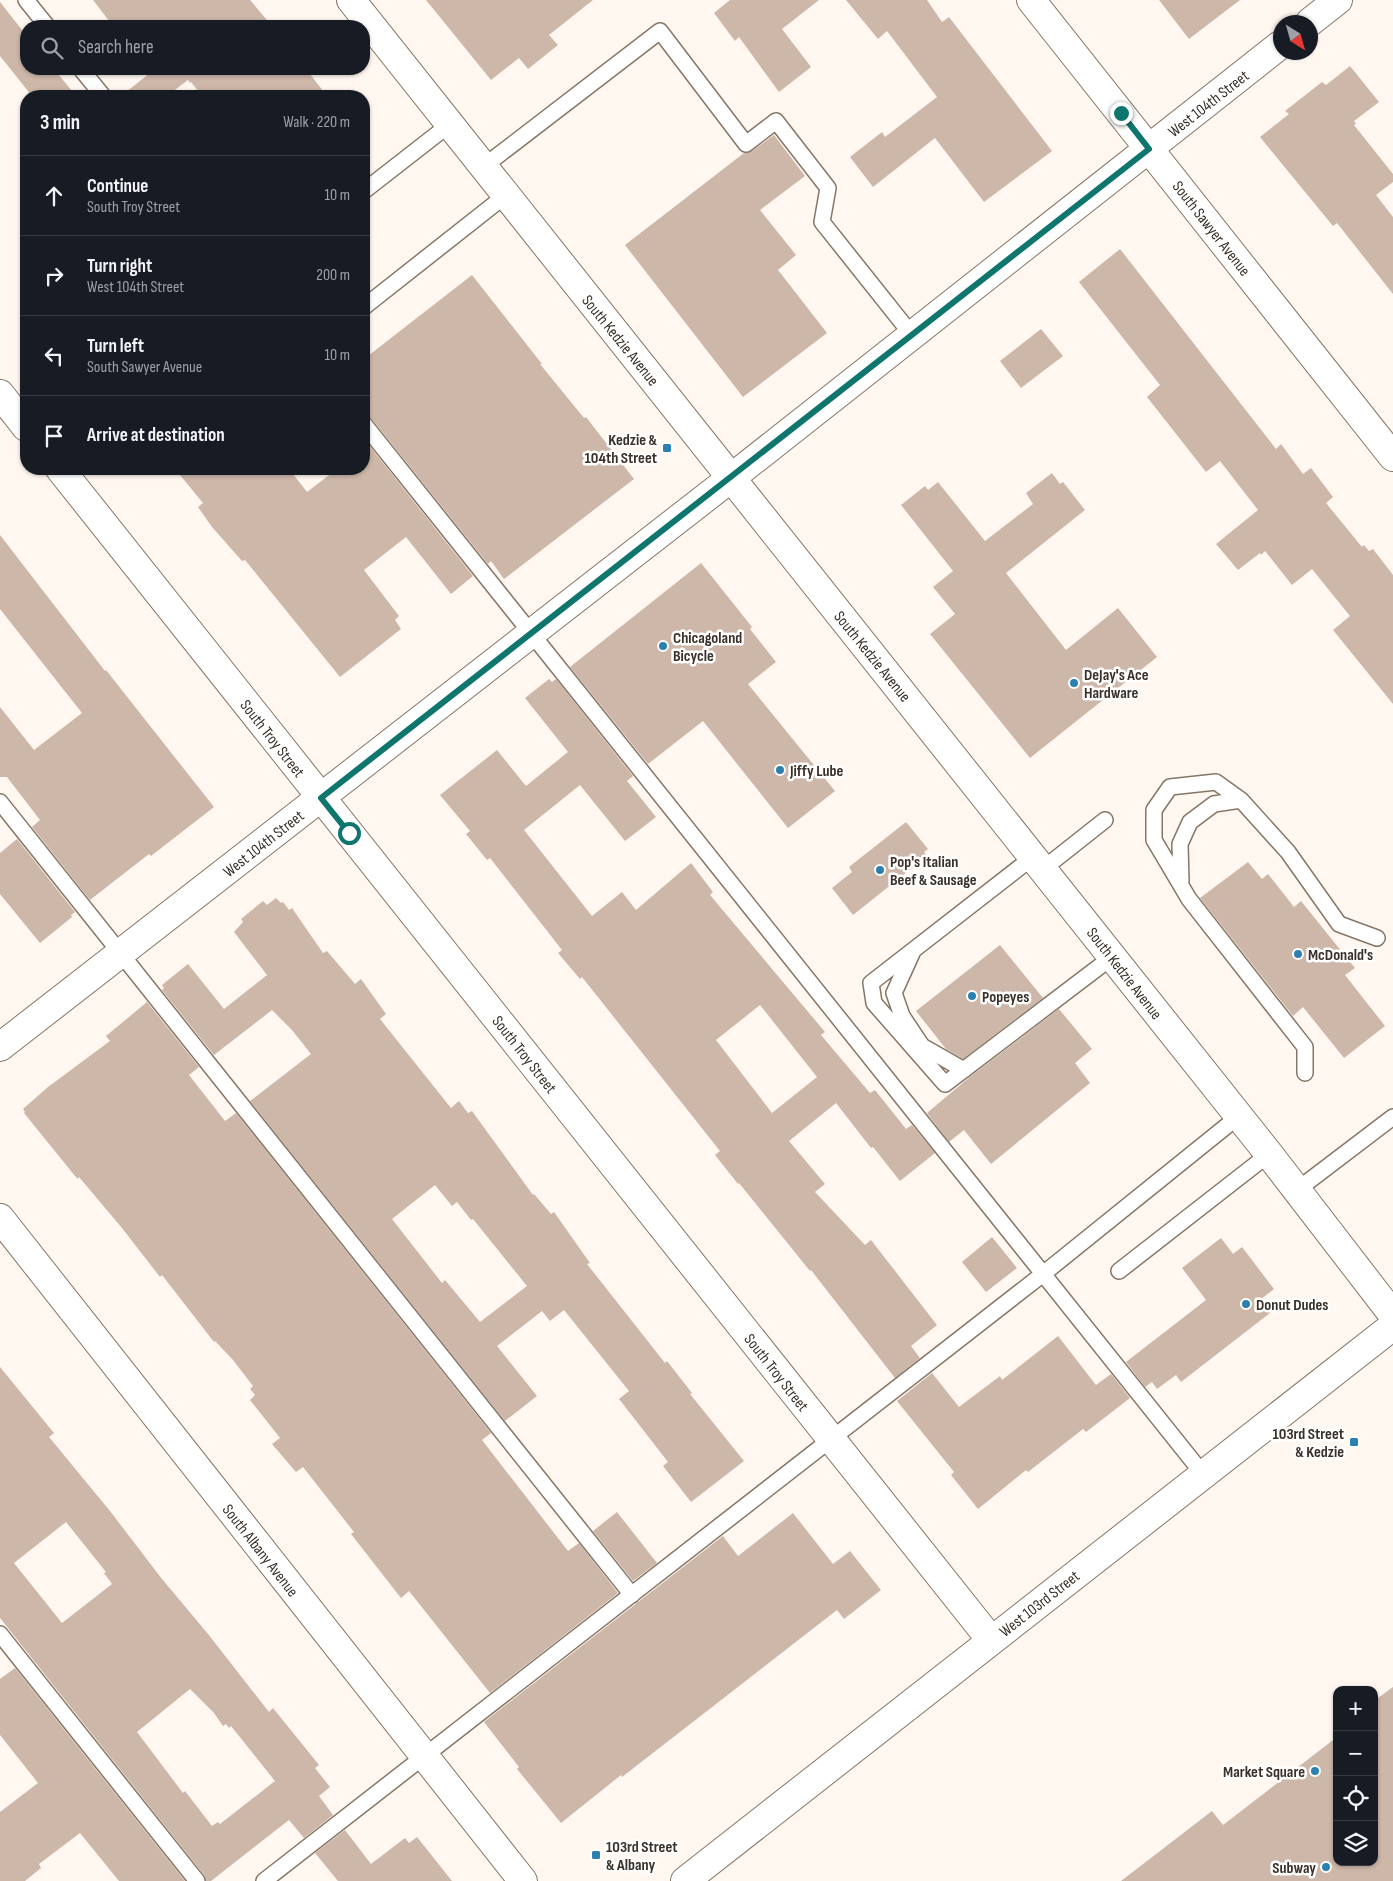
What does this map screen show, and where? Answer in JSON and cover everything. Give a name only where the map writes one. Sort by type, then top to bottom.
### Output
[{"type":"street","name":"South Kedzie Avenue","points":[[352,0],[368,20]]},
{"type":"street","name":"South Sawyer Avenue","points":[[1031,0],[1393,456]]},
{"type":"street","points":[[1318,16],[1338,0]]},
{"type":"street","name":"South Kedzie Avenue","points":[[370,23],[1298,1190],[1393,1314]]},
{"type":"street","name":"West 104th Street","points":[[0,1047],[731,478],[1273,52]]},
{"type":"street","points":[[0,394],[20,419]]},
{"type":"street","name":"South Troy Street","points":[[65,475],[991,1640]]},
{"type":"street","name":"South Albany Avenue","points":[[0,1218],[523,1881]]},
{"type":"street","name":"West 103rd Street","points":[[685,1881],[1393,1326]]},
{"type":"lane","points":[[26,0],[42,20]]},
{"type":"lane","points":[[483,167],[660,31],[746,144],[776,121],[828,188],[822,222],[912,335]]},
{"type":"lane","points":[[86,75],[98,90]]},
{"type":"lane","points":[[370,186],[450,124]]},
{"type":"lane","points":[[370,302],[506,195]]},
{"type":"lane","points":[[370,432],[1203,1474]]},
{"type":"lane","points":[[1305,1073],[1305,1048],[1190,899],[1154,840],[1154,810],[1170,788],[1216,782],[1241,800],[1288,852],[1339,924],[1377,938]]},
{"type":"lane","points":[[1180,882],[1180,844],[1190,822],[1214,804],[1241,800]]},
{"type":"lane","points":[[0,802],[632,1594]]},
{"type":"lane","points":[[1105,820],[1038,863],[913,950],[871,983],[874,1003],[945,1084],[1112,956]]},
{"type":"lane","points":[[913,950],[894,993],[902,1016],[922,1046],[964,1070]]},
{"type":"lane","points":[[264,1881],[1043,1274],[1239,1116]]},
{"type":"lane","points":[[1298,1190],[1393,1117]]},
{"type":"lane","points":[[1119,1271],[1269,1154]]},
{"type":"lane","points":[[0,1634],[197,1881]]},
{"type":"building","points":[[93,0],[250,0],[267,20],[108,20]]},
{"type":"building","points":[[426,0],[593,0],[549,35],[558,45],[528,69],[519,58],[491,80]]},
{"type":"building","points":[[730,0],[819,0],[782,29],[811,67],[779,92],[739,37],[735,41],[714,13]]},
{"type":"building","points":[[846,0],[927,0],[942,22],[949,17],[1052,151],[984,202],[935,138],[873,187],[850,157],[882,132],[885,137],[937,97],[887,31],[878,39]]},
{"type":"building","points":[[1159,0],[1240,0],[1189,39]]},
{"type":"building","points":[[0,2],[20,27],[20,75],[59,75],[71,90],[27,90],[0,56]]},
{"type":"building","points":[[1350,66],[1379,102],[1354,121],[1356,124],[1354,125],[1393,174],[1393,182],[1376,195],[1393,217],[1393,294],[1337,223],[1333,226],[1260,137],[1289,114],[1285,111],[1322,82],[1326,85]]},
{"type":"building","points":[[147,75],[311,75],[322,90],[197,90],[188,80],[175,90],[129,90]]},
{"type":"building","points":[[774,135],[805,176],[760,210],[796,255],[778,270],[827,333],[743,397],[625,245],[744,153],[752,151]]},
{"type":"building","points":[[1120,249],[1276,449],[1281,444],[1303,474],[1311,468],[1333,497],[1326,503],[1362,547],[1364,545],[1369,551],[1373,549],[1393,575],[1393,704],[1333,630],[1350,616],[1312,569],[1292,585],[1265,551],[1238,570],[1216,544],[1258,510],[1220,461],[1206,472],[1147,397],[1160,385],[1079,282]]},
{"type":"building","points":[[472,275],[542,364],[540,364],[584,418],[586,417],[634,479],[504,579],[491,561],[488,564],[370,418],[370,354]]},
{"type":"building","points":[[1041,329],[1063,356],[1021,388],[1000,361]]},
{"type":"building","points":[[370,447],[473,576],[451,594],[406,537],[364,570],[399,616],[395,620],[401,629],[340,677],[245,560],[242,561],[212,527],[198,507],[203,503],[180,475],[294,475],[307,492],[329,475],[370,475]]},
{"type":"building","points":[[1052,473],[1060,484],[1063,482],[1085,510],[1006,573],[1066,650],[1118,608],[1157,657],[1030,758],[930,634],[955,614],[933,587],[953,571],[901,505],[925,486],[928,490],[938,482],[985,541],[1033,504],[1026,493]]},
{"type":"building","points":[[0,535],[105,671],[214,807],[90,900],[32,827],[40,820],[7,777],[0,777],[0,707],[34,750],[82,713],[0,609]]},
{"type":"building","points":[[701,563],[752,627],[750,629],[776,662],[748,684],[835,791],[788,828],[703,721],[648,764],[570,667]]},
{"type":"building","points":[[549,679],[552,682],[556,679],[633,776],[627,781],[656,817],[625,841],[580,785],[524,830],[592,916],[622,892],[636,910],[691,863],[713,892],[710,895],[825,1032],[821,1035],[870,1093],[875,1090],[906,1129],[912,1125],[935,1153],[900,1181],[836,1103],[789,1141],[825,1184],[815,1192],[865,1245],[871,1240],[937,1325],[911,1346],[920,1358],[895,1378],[811,1270],[715,1155],[720,1151],[582,977],[580,979],[558,953],[562,950],[490,858],[487,860],[466,834],[470,831],[440,795],[497,750],[526,786],[568,752],[525,698]],"holes":[[[760,1005],[817,1077],[772,1113],[716,1040]]]},
{"type":"building","name":"Pop's Italian Beef & Sausage","points":[[906,822],[928,849],[924,852],[927,856],[853,915],[832,888],[852,872],[849,867]]},
{"type":"building","points":[[17,839],[75,912],[71,915],[72,917],[40,943],[0,894],[0,853]]},
{"type":"building","name":"McDonald's","points":[[1248,862],[1262,879],[1268,874],[1294,907],[1301,901],[1355,968],[1345,975],[1385,1026],[1344,1058],[1303,1007],[1293,1016],[1200,898]]},
{"type":"building","points":[[276,898],[281,903],[283,902],[289,910],[292,908],[323,953],[327,951],[355,984],[361,979],[386,1014],[380,1019],[451,1108],[459,1101],[468,1113],[472,1111],[533,1195],[551,1214],[554,1212],[590,1263],[587,1264],[665,1363],[667,1361],[692,1393],[690,1394],[744,1461],[691,1502],[663,1466],[668,1462],[619,1399],[629,1391],[564,1310],[550,1321],[542,1311],[497,1346],[537,1396],[505,1421],[250,1101],[311,1054],[292,1030],[272,1010],[214,1055],[162,990],[164,988],[162,985],[188,964],[224,1009],[267,975],[234,932],[243,922],[241,919],[263,901],[267,905]],"holes":[[[435,1185],[452,1206],[457,1202],[471,1220],[473,1219],[527,1286],[480,1322],[445,1280],[442,1283],[392,1219]]]},
{"type":"building","name":"Popeyes","points":[[1000,945],[1043,998],[963,1059],[946,1049],[916,1011]]},
{"type":"building","points":[[147,1002],[199,1067],[189,1075],[225,1121],[236,1113],[491,1433],[482,1440],[568,1551],[579,1543],[618,1593],[490,1693],[409,1591],[401,1598],[351,1534],[354,1532],[303,1467],[296,1472],[272,1444],[280,1438],[250,1400],[255,1395],[250,1389],[253,1386],[233,1360],[214,1342],[162,1275],[160,1277],[122,1228],[79,1177],[78,1179],[75,1176],[24,1113],[23,1109],[48,1087],[110,1041],[106,1036]]},
{"type":"building","points":[[1059,1009],[1092,1049],[1075,1063],[1090,1083],[991,1164],[964,1130],[949,1142],[927,1113],[971,1076]]},
{"type":"building","points":[[992,1237],[1017,1268],[986,1292],[962,1262]]},
{"type":"building","points":[[1221,1238],[1233,1254],[1242,1247],[1274,1289],[1260,1300],[1270,1313],[1181,1382],[1176,1375],[1157,1389],[1152,1382],[1145,1387],[1126,1362],[1206,1300],[1182,1268]]},
{"type":"building","points":[[1058,1336],[1096,1385],[1111,1374],[1130,1398],[1086,1432],[1083,1429],[1028,1472],[1026,1470],[978,1509],[951,1475],[954,1472],[897,1401],[932,1373],[959,1407],[1000,1376],[1002,1380]]},
{"type":"building","points":[[0,1367],[54,1433],[49,1437],[110,1511],[162,1579],[269,1712],[273,1708],[319,1765],[315,1768],[330,1787],[319,1796],[333,1815],[304,1838],[289,1820],[211,1881],[206,1881],[204,1875],[0,1618]],"holes":[[[66,1522],[106,1572],[104,1573],[112,1584],[62,1623],[14,1563]],[[190,1689],[214,1713],[223,1726],[226,1724],[229,1728],[231,1726],[275,1781],[220,1824],[218,1822],[212,1826],[185,1791],[183,1793],[137,1732]]]},
{"type":"building","points":[[617,1512],[657,1563],[633,1581],[593,1531]]},
{"type":"building","points":[[793,1513],[833,1564],[850,1551],[881,1590],[844,1619],[837,1610],[561,1823],[517,1769],[519,1767],[484,1722],[723,1536],[738,1556]]},
{"type":"building","points":[[15,1668],[185,1881],[119,1881],[80,1833],[39,1864],[41,1868],[25,1881],[0,1881],[0,1812],[38,1783],[0,1735],[0,1679]]},
{"type":"building","name":"Market Square","points":[[1393,1687],[1393,1881],[1121,1881],[1212,1811],[1223,1825],[1333,1740],[1333,1866],[1378,1866],[1378,1698]]},
{"type":"building","points":[[345,1830],[371,1864],[405,1838],[409,1843],[417,1837],[452,1881],[338,1881],[315,1853]]},
{"type":"place","name":"Kedzie & 104th Street","points":[[667,448]]},
{"type":"place","name":"Chicagoland Bicycle","points":[[663,646]]},
{"type":"place","name":"DeJay's Ace Hardware","points":[[1074,683]]},
{"type":"place","name":"Jiffy Lube","points":[[780,770]]},
{"type":"place","name":"Pop's Italian Beef & Sausage","points":[[880,870]]},
{"type":"place","name":"McDonald's","points":[[1298,954]]},
{"type":"place","name":"Popeyes","points":[[972,996]]},
{"type":"place","name":"Donut Dudes","points":[[1246,1304]]},
{"type":"place","name":"103rd Street & Kedzie","points":[[1354,1442]]},
{"type":"place","name":"Market Square","points":[[1315,1771]]},
{"type":"place","name":"103rd Street & Albany","points":[[596,1855]]},
{"type":"place","name":"Subway","points":[[1326,1867]]},
{"type":"route","points":[[349,833],[321,798],[1149,149],[1121,113]]}]
